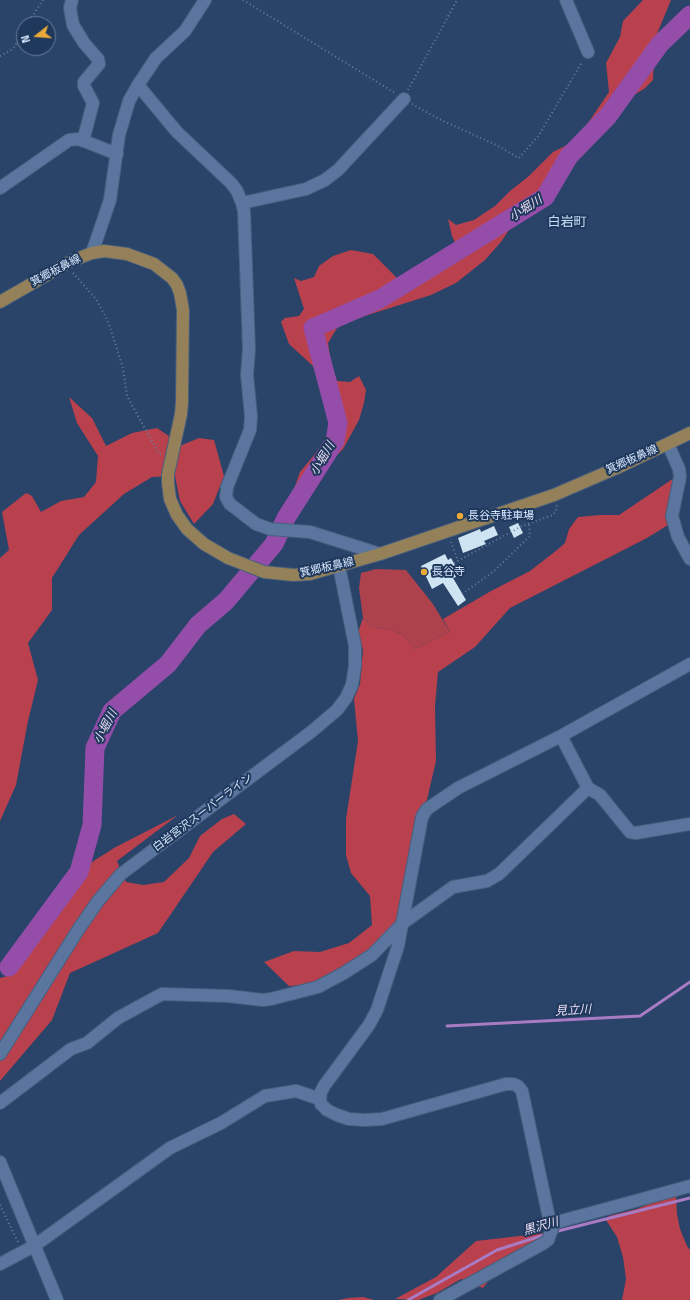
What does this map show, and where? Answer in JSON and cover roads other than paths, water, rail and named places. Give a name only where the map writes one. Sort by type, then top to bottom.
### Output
[{"type":"main road","name":"箕郷板鼻線","points":[[0,302],[78,258],[104,251],[127,254],[154,264],[172,278],[180,293],[183,310],[182,402],[181,414],[170,463],[168,483],[170,499],[177,516],[187,529],[204,544],[228,558],[264,572],[293,575],[310,574],[380,554],[448,532],[554,495],[690,433]]},
{"type":"street","points":[[72,0],[70,8],[73,25],[84,43],[98,59],[99,64],[84,82],[84,86],[94,103],[83,141]]},
{"type":"street","points":[[92,253],[110,200],[119,135],[129,101],[156,58],[185,31],[205,0]]},
{"type":"street","points":[[566,0],[588,52]]},
{"type":"street","points":[[138,85],[177,132],[237,190],[244,211],[249,342],[247,374],[250,430],[227,487],[226,497],[230,504],[256,524],[270,529],[310,532],[380,554]]},
{"type":"street","points":[[242,203],[306,189],[325,180],[338,170],[404,99]]},
{"type":"street","points":[[0,188],[69,140],[79,139],[117,154]]},
{"type":"street","points":[[668,444],[679,469],[680,477],[672,516],[678,537],[690,559]]},
{"type":"street","name":"白岩宮沢スーパーライン","points":[[0,1054],[78,930],[98,901],[121,874],[311,732],[337,710],[346,698],[352,685],[355,666],[355,646],[339,566]]},
{"type":"street","points":[[554,1224],[549,1218],[522,1091],[518,1086],[506,1084],[382,1119],[364,1120],[349,1119],[327,1110],[320,1099],[321,1092],[369,1025],[377,1010],[398,946],[422,816],[428,809],[458,788],[561,736],[690,664]]},
{"type":"street","points":[[561,736],[588,788],[600,795],[626,829],[632,833],[690,824]]},
{"type":"street","points":[[1,1103],[71,1049],[87,1043],[118,1018],[162,994],[228,996],[263,1000],[289,996],[318,988],[372,955],[402,923],[453,887],[487,881],[499,874],[588,788]]},
{"type":"street","points":[[0,1264],[34,1246],[170,1148],[221,1123],[265,1096],[296,1091],[320,1099]]},
{"type":"street","points":[[0,1162],[57,1300]]},
{"type":"street","points":[[440,1300],[544,1243],[548,1240],[554,1224],[690,1186]]},
{"type":"waterway","name":"小堀川","points":[[9,967],[79,872],[92,825],[95,748],[112,711],[168,664],[198,625],[226,601],[274,544],[286,518],[335,441],[338,423],[313,328],[380,299],[545,197],[569,156],[608,116],[660,44],[690,15]]},
{"type":"waterway","name":"見立川","points":[[447,1026],[640,1016],[690,982]]},
{"type":"waterway","name":"黒沢川","points":[[554,1232],[690,1198]]},
{"type":"waterway","name":"黒沢川","points":[[408,1300],[497,1250],[547,1234]]},
{"type":"place","name":"長谷寺駐車場","points":[[460,516]]},
{"type":"place","name":"長谷寺","points":[[424,572]]},
{"type":"district","name":"白岩町","points":[[567,223]]}]
